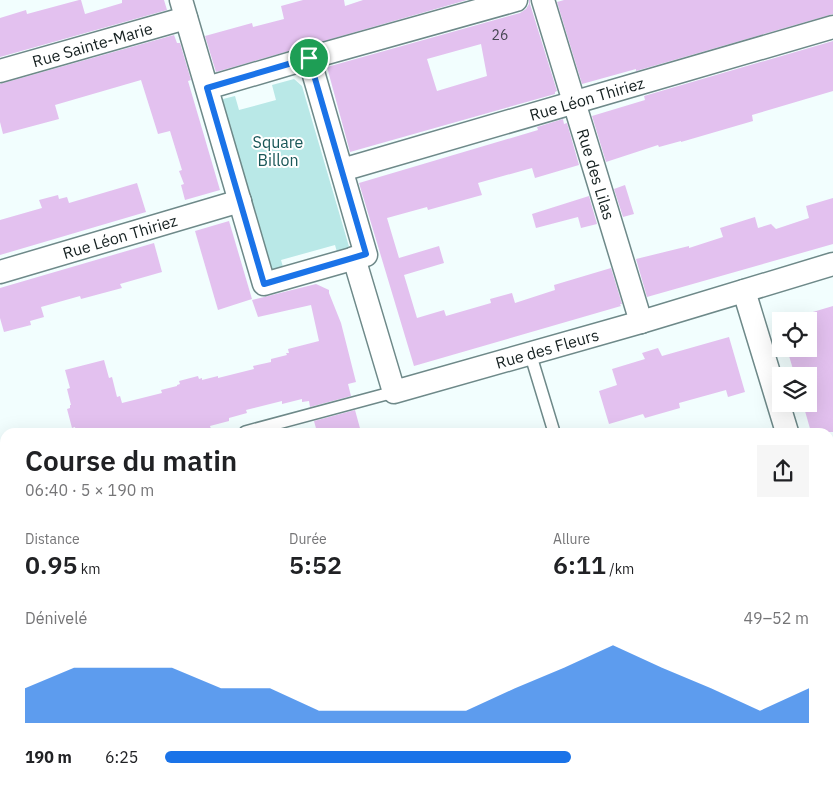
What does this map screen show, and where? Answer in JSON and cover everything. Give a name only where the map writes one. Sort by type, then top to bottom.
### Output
[{"type":"street","points":[[207,88],[516,0]]},
{"type":"street","name":"Rue des Lilas","points":[[543,0],[641,322]]},
{"type":"street","points":[[183,9],[264,284],[366,254],[309,58]]},
{"type":"street","name":"Rue Sainte-Marie","points":[[0,71],[183,9]]},
{"type":"street","name":"Rue Léon Thiriez","points":[[342,170],[833,28]]},
{"type":"street","name":"Rue Léon Thiriez","points":[[0,272],[240,201]]},
{"type":"street","points":[[354,258],[394,392]]},
{"type":"street","name":"Rue des Fleurs","points":[[394,392],[641,322],[833,264]]},
{"type":"street","points":[[744,291],[786,428]]},
{"type":"lane","points":[[530,353],[553,428]]},
{"type":"lane","points":[[259,428],[394,392]]},
{"type":"green space","name":"Square Billon","points":[[294,79],[302,86],[350,250],[339,259],[335,245],[281,260],[285,274],[281,275],[270,268],[221,107],[223,99],[235,96],[239,110],[276,100],[272,85]]},
{"type":"building","points":[[81,0],[85,14],[122,3],[122,0],[164,0],[167,10],[0,57],[0,18],[26,10],[27,14]]},
{"type":"building","points":[[303,0],[344,0],[345,6],[363,0],[467,0],[216,72],[205,36],[252,23],[253,27],[284,19],[281,6]]},
{"type":"building","points":[[530,0],[557,91],[555,94],[350,152],[327,67],[520,13],[529,4]],"holes":[[[481,44],[487,76],[437,91],[427,59]]]},
{"type":"building","points":[[564,0],[833,0],[833,14],[636,71],[636,69],[582,84],[557,2]]},
{"type":"building","points":[[174,35],[177,43],[180,43],[191,80],[188,81],[220,190],[185,200],[181,185],[184,184],[179,171],[182,170],[170,131],[158,134],[141,80],[55,105],[59,119],[3,134],[0,122],[0,84]]},
{"type":"building","points":[[833,41],[833,91],[752,115],[753,121],[681,142],[659,147],[658,145],[606,162],[592,116],[645,100],[644,96]]},
{"type":"building","points":[[563,119],[564,124],[567,123],[579,165],[535,178],[532,168],[478,183],[482,195],[428,210],[427,207],[387,218],[399,258],[439,246],[444,263],[404,275],[417,318],[444,310],[446,316],[491,303],[490,299],[512,293],[515,303],[555,290],[554,285],[611,268],[621,306],[414,366],[359,183],[538,130],[537,127]]},
{"type":"building","points":[[137,183],[146,212],[0,255],[0,220],[42,208],[39,200],[58,195],[59,199],[67,197],[69,203]]},
{"type":"building","points":[[625,185],[634,214],[623,217],[614,189]]},
{"type":"building","points":[[589,196],[597,224],[581,228],[578,217],[536,228],[532,214]]},
{"type":"building","points":[[833,198],[833,244],[647,297],[636,259],[689,246],[689,248],[723,237],[720,228],[755,217],[758,228],[771,224],[776,229],[809,218],[806,206]]},
{"type":"building","points":[[229,221],[252,299],[218,310],[195,231]]},
{"type":"building","points":[[154,243],[162,272],[120,284],[122,288],[81,299],[80,296],[41,307],[44,317],[30,321],[31,325],[4,332],[0,318],[0,288]]},
{"type":"building","points":[[316,284],[329,290],[341,323],[356,382],[348,384],[351,396],[310,407],[309,401],[302,402],[302,399],[282,404],[282,401],[246,410],[247,413],[229,418],[229,421],[210,426],[211,428],[72,428],[67,409],[71,405],[67,389],[70,388],[65,370],[104,360],[109,378],[112,377],[117,397],[120,396],[122,403],[162,393],[161,390],[180,384],[179,381],[198,376],[202,380],[218,376],[218,378],[254,369],[253,366],[271,362],[271,359],[287,355],[286,353],[289,353],[288,349],[319,341],[311,305],[258,317],[252,300]]},
{"type":"building","points":[[833,306],[833,428],[810,428],[805,412],[817,412],[817,367],[792,367],[789,357],[817,357],[817,312],[813,312]]},
{"type":"building","points":[[729,337],[745,392],[728,397],[726,390],[679,403],[680,408],[645,418],[643,414],[609,424],[599,391],[617,385],[612,369],[645,359],[642,353],[658,348],[662,356]]},
{"type":"building","points":[[355,410],[360,428],[316,428],[314,421]]},
{"type":"route","points":[[309,58],[366,254],[264,284],[207,88],[309,58]]}]
